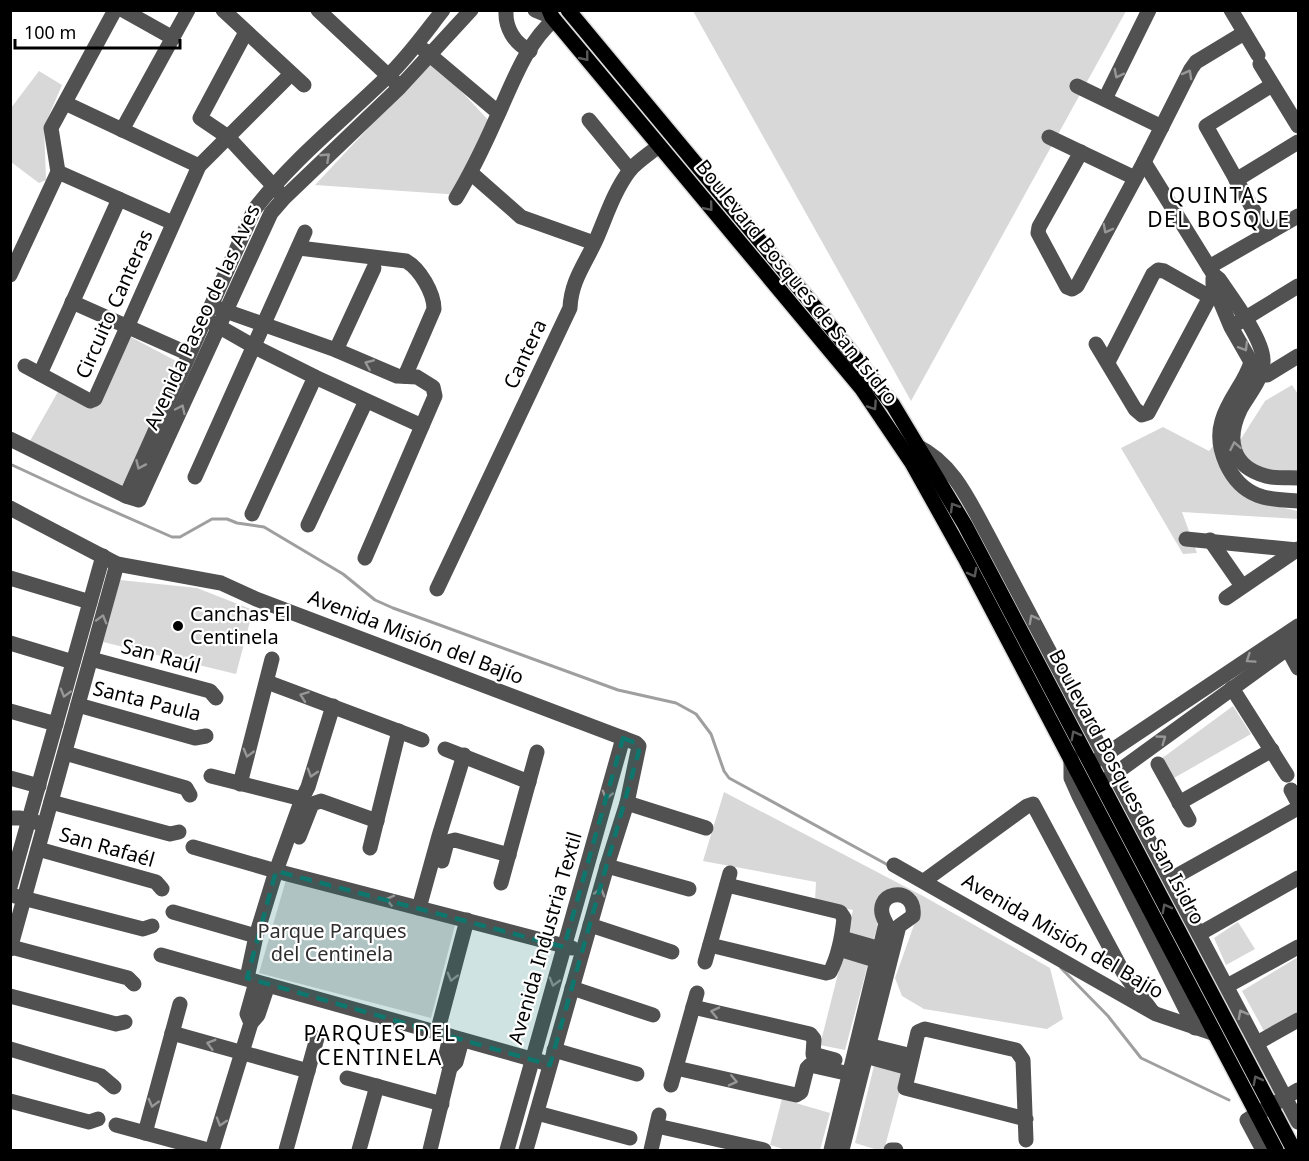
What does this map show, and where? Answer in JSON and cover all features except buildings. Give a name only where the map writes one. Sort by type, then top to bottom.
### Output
[{"type":"main road","name":"Boulevard Bosques de San Isidro","points":[[568,10],[814,306],[893,405],[965,525],[1080,772],[1215,1034],[1252,1117],[1276,1150]]},
{"type":"main road","name":"Boulevard Bosques de San Isidro","points":[[552,16],[862,389],[912,463],[1080,772]]},
{"type":"main road","name":"Boulevard Bosques de San Isidro","points":[[1089,790],[1294,1150]]},
{"type":"street","points":[[10,275],[58,172],[51,128],[115,10]]},
{"type":"street","points":[[123,10],[173,38]]},
{"type":"street","points":[[122,130],[188,10]]},
{"type":"street","points":[[223,10],[304,85]]},
{"type":"street","points":[[318,10],[400,87]]},
{"type":"street","name":"Avenida Paseo de las Aves","points":[[132,498],[189,354],[215,316],[254,210],[273,185],[388,76],[443,10]]},
{"type":"street","name":"Avenida Paseo de las Aves","points":[[132,498],[215,316],[265,223],[284,198],[400,87],[471,10]]},
{"type":"street","points":[[506,10],[507,23],[512,34],[519,44],[530,51]]},
{"type":"street","points":[[456,198],[471,173],[512,85],[552,16],[535,10]]},
{"type":"street","points":[[1105,99],[1149,10]]},
{"type":"street","points":[[1141,27],[1163,10]]},
{"type":"street","points":[[1231,10],[1272,85],[1299,126]]},
{"type":"street","points":[[246,32],[200,118],[228,137],[284,198]]},
{"type":"street","points":[[1081,152],[1039,227],[1038,234],[1067,288],[1072,289],[1077,286],[1191,69],[1196,62],[1244,33]]},
{"type":"street","points":[[417,44],[494,109]]},
{"type":"street","points":[[173,223],[199,166],[291,74]]},
{"type":"street","points":[[1267,234],[1206,126],[1272,85]]},
{"type":"street","points":[[1077,86],[1162,127]]},
{"type":"street","points":[[65,103],[199,166]]},
{"type":"street","points":[[589,120],[630,170]]},
{"type":"street","points":[[341,121],[352,133]]},
{"type":"street","points":[[1049,137],[1135,178]]},
{"type":"street","points":[[1236,180],[1299,142]]},
{"type":"street","name":"Cantera","points":[[437,589],[570,308],[570,293],[576,276],[613,200],[630,170],[658,146]]},
{"type":"street","points":[[1144,162],[1211,271],[1213,284],[1231,327],[1249,356],[1254,374]]},
{"type":"street","name":"Circuito Canteras","points":[[25,366],[93,401],[173,223],[58,172]]},
{"type":"street","points":[[471,173],[521,217],[594,243]]},
{"type":"street","name":"Circuito Canteras","points":[[40,374],[119,200]]},
{"type":"street","points":[[1211,271],[1299,216]]},
{"type":"street","points":[[195,477],[305,232]]},
{"type":"street","points":[[298,248],[406,261],[414,265],[434,300],[434,309],[405,375]]},
{"type":"street","points":[[336,350],[374,268]]},
{"type":"street","points":[[1108,362],[1153,274],[1158,270],[1217,293],[1245,319],[1261,348],[1263,368],[1254,374],[1235,408],[1222,420],[1219,436],[1221,453],[1241,472],[1246,489],[1262,497],[1299,501]]},
{"type":"street","points":[[1231,327],[1299,286]]},
{"type":"street","points":[[1096,344],[1135,409],[1142,415],[1148,413],[1217,293]]},
{"type":"street","points":[[72,302],[189,354]]},
{"type":"street","points":[[215,316],[264,324],[336,350],[397,376],[417,377],[436,391],[365,558]]},
{"type":"street","points":[[215,316],[253,346],[422,426]]},
{"type":"street","points":[[1254,374],[1267,375],[1299,356]]},
{"type":"street","points":[[252,514],[315,376]]},
{"type":"street","points":[[308,525],[366,401]]},
{"type":"street","points":[[10,439],[132,498]]},
{"type":"street","name":"Boulevard Bosques de San Isidro","points":[[917,446],[933,453],[949,469],[968,499],[1257,1043],[1292,1094],[1299,1122]]},
{"type":"street","points":[[1241,472],[1299,478]]},
{"type":"street","points":[[1262,497],[1267,476]]},
{"type":"street","name":"Avenida Misión del Bajío","points":[[10,508],[117,564],[221,583],[256,599],[639,746]]},
{"type":"street","points":[[1186,539],[1298,549]]},
{"type":"street","points":[[1210,540],[1242,586]]},
{"type":"street","points":[[1226,598],[1298,549]]},
{"type":"street","points":[[10,887],[103,556]]},
{"type":"street","points":[[117,564],[38,849],[17,897],[11,948],[128,978],[134,984]]},
{"type":"street","points":[[10,578],[90,602]]},
{"type":"street","points":[[1089,790],[1115,774],[1232,688],[1289,643],[1299,626]]},
{"type":"street","points":[[10,643],[74,662]]},
{"type":"street","points":[[1080,772],[1289,643]]},
{"type":"street","points":[[1289,643],[1299,668]]},
{"type":"street","name":"San Raúl","points":[[91,658],[210,691],[216,698]]},
{"type":"street","points":[[240,784],[272,659]]},
{"type":"street","points":[[267,682],[422,740]]},
{"type":"street","points":[[1232,688],[1272,750],[1292,789]]},
{"type":"street","name":"Santa Paula","points":[[78,705],[195,738],[206,736]]},
{"type":"street","points":[[281,872],[333,706]]},
{"type":"street","points":[[10,711],[56,723]]},
{"type":"street","points":[[370,848],[399,731]]},
{"type":"street","name":"Avenida Industria Textil","points":[[507,1150],[623,738]]},
{"type":"street","name":"Avenida Industria Textil","points":[[526,1150],[627,803],[639,746]]},
{"type":"street","points":[[445,749],[529,782]]},
{"type":"street","points":[[1179,803],[1272,750]]},
{"type":"street","points":[[501,883],[537,752]]},
{"type":"street","points":[[65,753],[186,788],[190,795]]},
{"type":"street","points":[[424,909],[439,836],[464,755]]},
{"type":"street","points":[[1158,764],[1189,819]]},
{"type":"street","points":[[211,776],[302,799]]},
{"type":"street","points":[[10,778],[39,786]]},
{"type":"street","name":"Boulevard Bosques de San Isidro","points":[[1089,790],[1195,1028]]},
{"type":"street","points":[[116,1125],[210,1150],[251,1023],[248,1014],[257,982],[256,936],[281,872],[312,804],[321,801],[377,821]]},
{"type":"street","points":[[51,802],[170,834],[179,832]]},
{"type":"street","points":[[627,803],[706,828]]},
{"type":"street","points":[[924,881],[1027,806],[1033,804],[1123,972],[1150,1010]]},
{"type":"street","points":[[1171,879],[1299,808]]},
{"type":"street","points":[[10,818],[45,824]]},
{"type":"street","points":[[424,909],[447,842],[455,840],[509,855]]},
{"type":"street","points":[[193,846],[281,872],[583,951]]},
{"type":"street","name":"San Rafaél","points":[[38,849],[156,882],[162,889]]},
{"type":"street","name":"Avenida Misión del Bajío","points":[[894,865],[1150,1010],[1215,1034]]},
{"type":"street","points":[[607,866],[689,889]]},
{"type":"street","points":[[1199,934],[1299,878]]},
{"type":"street","points":[[705,962],[728,879],[840,912],[844,918],[840,944],[832,969],[826,973],[710,945]]},
{"type":"street","points":[[17,897],[143,929],[152,926]]},
{"type":"street","points":[[173,912],[256,936]]},
{"type":"street","points":[[430,1150],[450,1068],[456,1062],[449,1036],[467,920]]},
{"type":"street","points":[[590,925],[672,952]]},
{"type":"street","points":[[831,1150],[884,956],[840,944]]},
{"type":"street","points":[[1227,986],[1299,947]]},
{"type":"street","points":[[160,955],[532,1060],[552,1057],[637,1074]]},
{"type":"street","points":[[572,988],[653,1015]]},
{"type":"street","points":[[10,996],[116,1024],[125,1022]]},
{"type":"street","points":[[671,1085],[695,1000],[810,1034],[814,1039],[812,1060],[807,1068],[801,1092],[796,1095],[676,1068]]},
{"type":"street","points":[[144,1133],[180,1004]]},
{"type":"street","points":[[1257,1043],[1299,1020]]},
{"type":"street","points":[[1026,1119],[904,1088],[918,1032],[925,1029],[1016,1050],[1023,1060],[1026,1119],[1026,1140]]},
{"type":"street","points":[[172,1033],[308,1071]]},
{"type":"street","points":[[286,1150],[317,1038]]},
{"type":"street","points":[[10,1049],[101,1076],[114,1087]]},
{"type":"street","points":[[842,1150],[858,1056]]},
{"type":"street","points":[[812,1060],[858,1056],[910,1062]]},
{"type":"street","points":[[347,1078],[442,1104]]},
{"type":"street","points":[[359,1150],[376,1086]]},
{"type":"street","points":[[1252,1117],[1292,1094]]},
{"type":"street","points":[[10,1101],[89,1122],[98,1119]]},
{"type":"street","points":[[537,1113],[630,1138]]},
{"type":"street","name":"Boulevard Bosques de San Isidro","points":[[1252,1117],[1263,1150]]},
{"type":"street","points":[[651,1150],[658,1120],[764,1150]]},
{"type":"street","points":[[891,1150],[896,1150]]},
{"type":"highlighted area","points":[[623,738],[636,743],[639,751],[550,1065],[247,978],[276,871],[564,947]]},
{"type":"green space","points":[[693,11],[1126,11],[911,401]]},
{"type":"green space","points":[[432,60],[492,124],[461,195],[315,185]]},
{"type":"green space","points":[[39,71],[62,85],[44,127],[46,180],[39,183],[11,162],[11,108]]},
{"type":"green space","points":[[127,335],[178,362],[123,488],[30,441],[59,390],[95,404]]},
{"type":"green space","points":[[1292,385],[1298,394],[1298,476],[1260,473],[1244,461],[1239,442],[1265,401]]},
{"type":"green space","points":[[1163,427],[1209,451],[1216,442],[1252,501],[1298,511],[1298,519],[1182,512],[1197,553],[1183,554],[1121,448]]},
{"type":"green space","name":"Canchas El Centinela","points":[[120,580],[197,588],[253,610],[236,674],[103,642]]},
{"type":"green space","points":[[1233,706],[1251,734],[1174,778],[1161,759]]},
{"type":"green space","points":[[724,792],[923,896],[1050,968],[1063,1019],[1047,1029],[924,1009],[902,996],[895,978],[919,911],[903,889],[880,895],[877,928],[873,941],[847,934],[853,910],[815,901],[816,882],[703,861]]},
{"type":"green space","name":"Parque Parques del Centinela","points":[[286,880],[455,925],[431,1018],[259,973]]},
{"type":"green space","points":[[1238,922],[1255,949],[1226,965],[1214,938]]},
{"type":"green space","points":[[1298,957],[1298,1012],[1264,1031],[1242,991]]},
{"type":"green space","points":[[842,958],[868,964],[845,1050],[820,1045]]},
{"type":"green space","points":[[874,1066],[905,1072],[884,1150],[855,1143]]},
{"type":"green space","points":[[782,1099],[830,1113],[820,1150],[786,1150],[770,1145]]},
{"type":"waterway","points":[[10,464],[172,537],[180,537],[212,519],[227,519],[264,527],[343,574],[375,600],[393,608],[618,690],[676,703],[696,714],[711,734],[724,771],[729,778],[888,865]]},
{"type":"waterway","points":[[1061,968],[1108,1016],[1141,1058],[1229,1100]]},
{"type":"place","name":"Canchas El Centinela","points":[[178,626]]},
{"type":"district","name":"QUINTAS DEL BOSQUE","points":[[1219,208]]},
{"type":"district","name":"PARQUES DEL CENTINELA","points":[[380,1046]]}]
